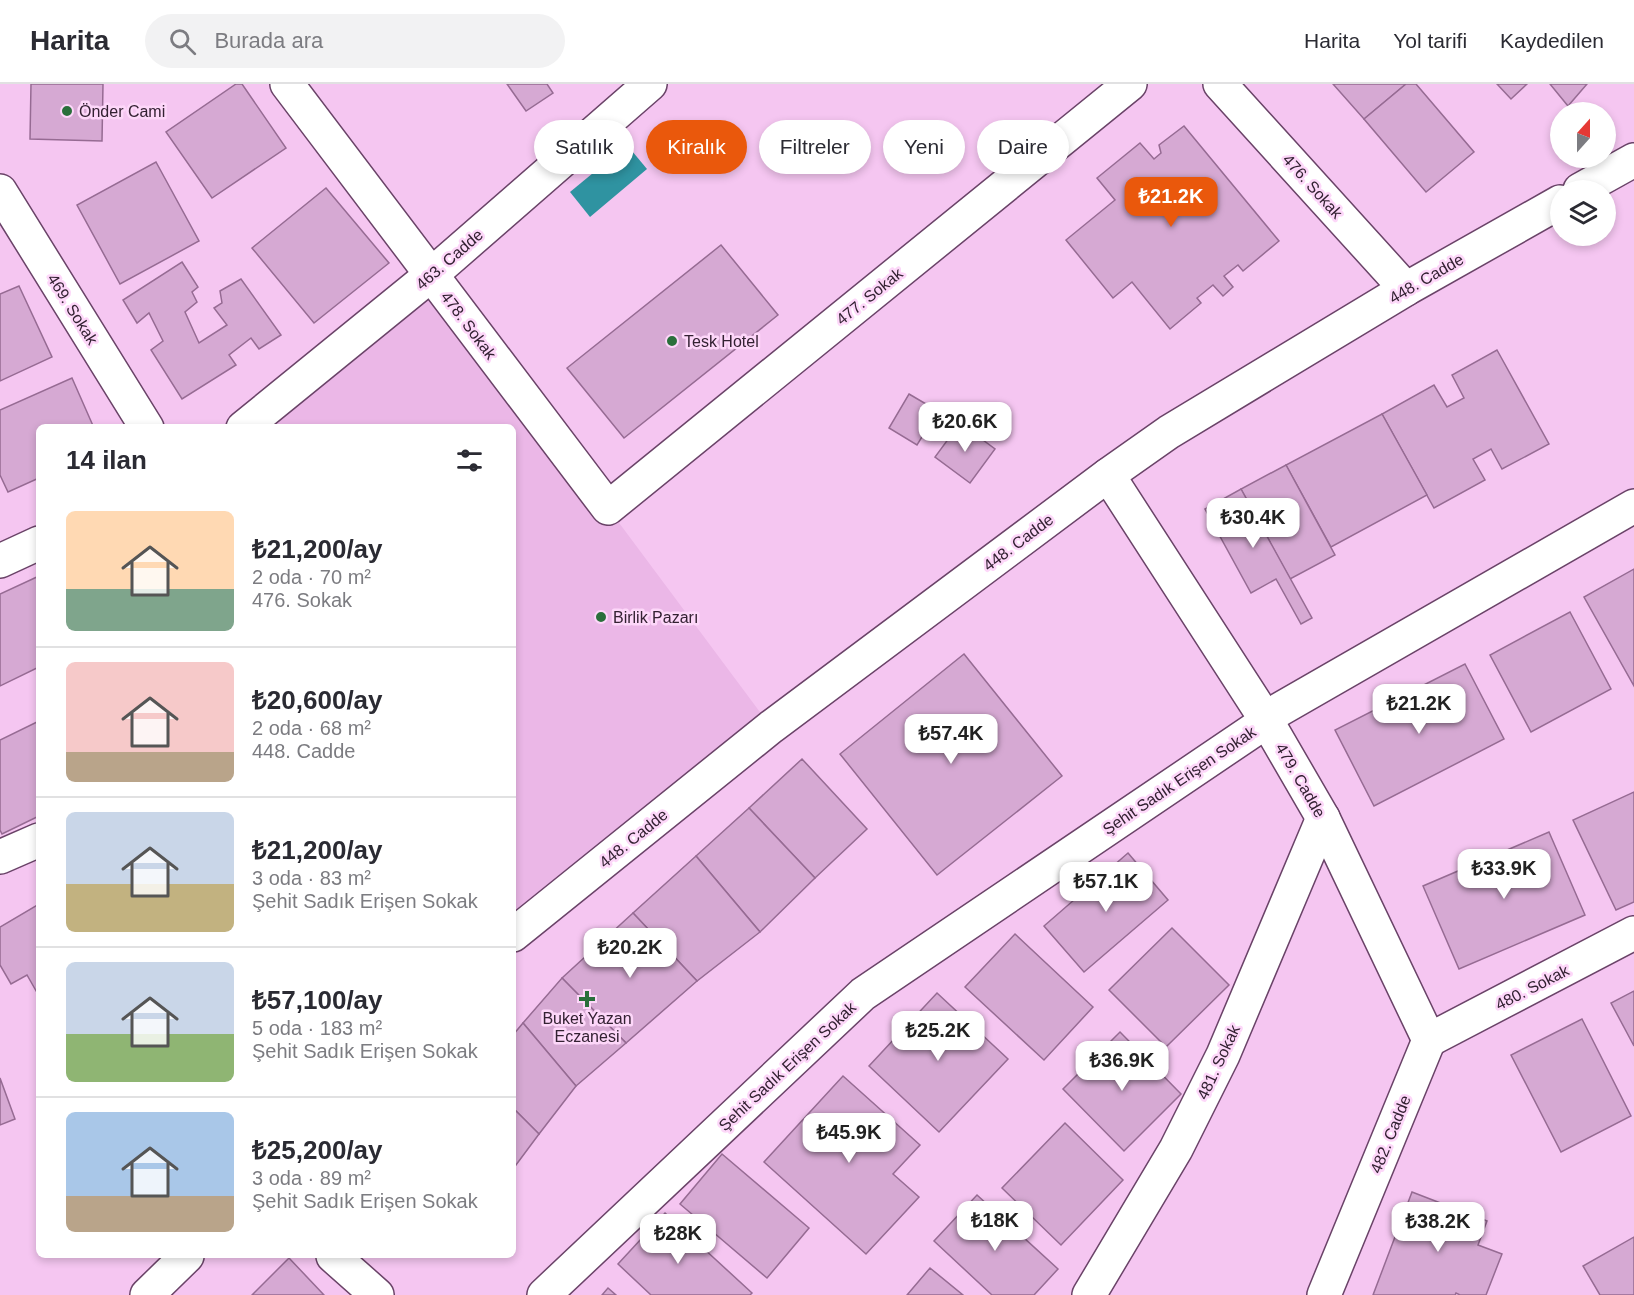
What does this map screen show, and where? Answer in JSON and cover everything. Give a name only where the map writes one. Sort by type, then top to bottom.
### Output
[{"type":"street","name":"478. Sokak","points":[[287,84],[609,508]]},
{"type":"street","name":"463. Cadde","points":[[248,424],[431,275],[650,84]]},
{"type":"street","name":"477. Sokak","points":[[609,508],[1130,84]]},
{"type":"street","name":"476. Sokak","points":[[1220,84],[1406,289]]},
{"type":"street","points":[[1598,180],[1634,160]]},
{"type":"street","name":"469. Sokak","points":[[0,191],[145,424]]},
{"type":"street","name":"448. Cadde","points":[[516,933],[771,727],[1169,432],[1406,289],[1550,208]]},
{"type":"street","name":"479. Cadde","points":[[1108,475],[1265,718],[1323,818],[1429,1040]]},
{"type":"street","name":"Şehit Sadık Erişen Sokak","points":[[544,1295],[864,994],[1261,725],[1265,718],[1634,506]]},
{"type":"street","points":[[0,561],[36,544]]},
{"type":"street","name":"481. Sokak","points":[[1089,1295],[1176,1149],[1223,1055],[1323,818]]},
{"type":"street","points":[[0,857],[36,841]]},
{"type":"street","name":"480. Sokak","points":[[1429,1040],[1634,933]]},
{"type":"street","name":"482. Cadde","points":[[1324,1295],[1429,1040]]},
{"type":"street","points":[[147,1295],[185,1258]]},
{"type":"street","points":[[335,1258],[377,1295]]},
{"type":"shaded area","points":[[634,153],[646,168],[590,217],[570,192],[592,174],[634,174]]},
{"type":"shaded area","name":"Birlik Pazarı","points":[[431,275],[771,727],[516,933],[516,424],[248,424]]},
{"type":"building","name":"Önder Cami","points":[[31,84],[103,84],[102,141],[30,139]]},
{"type":"building","points":[[236,84],[242,84],[286,148],[212,198],[166,132]]},
{"type":"building","points":[[507,84],[547,84],[553,93],[526,111]]},
{"type":"building","points":[[1333,84],[1406,84],[1364,119]]},
{"type":"building","points":[[1406,84],[1416,84],[1474,152],[1426,192],[1364,119]]},
{"type":"building","points":[[1497,84],[1527,84],[1511,99]]},
{"type":"building","points":[[1550,84],[1587,84],[1571,102],[1565,102]]},
{"type":"building","points":[[1184,126],[1279,241],[1243,271],[1238,265],[1224,276],[1233,287],[1223,296],[1213,285],[1197,298],[1201,303],[1170,329],[1132,282],[1113,298],[1066,240],[1115,200],[1097,178],[1140,143],[1154,159],[1161,153],[1159,145]]},
{"type":"building","points":[[156,162],[199,241],[120,284],[77,205]]},
{"type":"building","points":[[326,188],[389,263],[314,323],[252,248]]},
{"type":"building","name":"Tesk Hotel","points":[[721,245],[778,315],[624,438],[567,368]]},
{"type":"building","points":[[182,262],[198,287],[192,292],[197,302],[185,312],[199,343],[227,325],[214,308],[222,303],[220,291],[241,279],[281,335],[259,349],[251,338],[229,355],[236,365],[182,399],[151,350],[163,341],[149,313],[137,323],[123,300]]},
{"type":"building","points":[[19,286],[52,357],[0,381],[0,294]]},
{"type":"building","points":[[1497,350],[1549,444],[1502,469],[1491,449],[1473,459],[1485,480],[1434,508],[1382,414],[1434,385],[1447,407],[1464,398],[1452,375]]},
{"type":"building","points":[[72,378],[92,424],[36,424],[36,479],[8,492],[0,475],[0,410]]},
{"type":"building","points":[[909,394],[938,411],[917,445],[889,428]]},
{"type":"building","points":[[1382,414],[1427,495],[1331,547],[1286,465]]},
{"type":"building","points":[[960,423],[995,449],[970,483],[935,457]]},
{"type":"building","points":[[1286,465],[1335,555],[1290,579],[1241,489]]},
{"type":"building","points":[[1241,489],[1312,618],[1301,624],[1276,579],[1251,593],[1205,509]]},
{"type":"building","points":[[1634,569],[1634,686],[1584,597]]},
{"type":"building","points":[[36,577],[36,668],[0,686],[0,594]]},
{"type":"building","points":[[1570,612],[1611,689],[1531,732],[1490,655]]},
{"type":"building","points":[[964,654],[1062,776],[937,875],[840,754]]},
{"type":"building","points":[[1465,664],[1504,739],[1374,806],[1335,730]]},
{"type":"building","points":[[36,722],[36,817],[2,834],[0,830],[0,740]]},
{"type":"building","points":[[802,759],[867,829],[815,878],[749,808]]},
{"type":"building","points":[[1634,792],[1634,902],[1616,910],[1573,820]]},
{"type":"building","points":[[749,808],[815,878],[760,932],[696,856]]},
{"type":"building","points":[[1549,832],[1585,915],[1459,969],[1423,886]]},
{"type":"building","points":[[1128,853],[1168,900],[1084,972],[1044,926]]},
{"type":"building","points":[[696,856],[760,932],[697,981],[633,913]]},
{"type":"building","points":[[36,906],[36,991],[27,975],[11,984],[0,965],[0,927]]},
{"type":"building","points":[[633,913],[697,981],[626,1043],[562,978]]},
{"type":"building","points":[[1172,928],[1229,985],[1166,1047],[1109,990]]},
{"type":"building","points":[[1015,934],[1093,1007],[1044,1060],[965,987]]},
{"type":"building","points":[[562,978],[626,1043],[576,1086],[523,1023]]},
{"type":"building","points":[[1634,991],[1634,1046],[1611,1003]]},
{"type":"building","points":[[937,993],[1008,1059],[939,1132],[869,1066]]},
{"type":"building","points":[[1582,1019],[1631,1116],[1561,1152],[1511,1055]]},
{"type":"building","points":[[523,1023],[576,1086],[539,1134],[516,1111],[516,1031]]},
{"type":"building","points":[[1120,1032],[1181,1094],[1124,1151],[1063,1089]]},
{"type":"building","points":[[843,1076],[920,1145],[893,1174],[919,1197],[866,1254],[764,1162]]},
{"type":"building","points":[[0,1078],[15,1119],[0,1125]]},
{"type":"building","points":[[516,1111],[539,1134],[516,1165]]},
{"type":"building","points":[[1065,1123],[1123,1180],[1061,1245],[1002,1188]]},
{"type":"building","points":[[722,1154],[809,1228],[767,1278],[680,1204]]},
{"type":"building","points":[[1412,1192],[1487,1221],[1478,1245],[1502,1254],[1486,1295],[1456,1293],[1455,1295],[1373,1295]]},
{"type":"building","points":[[977,1195],[1058,1269],[1034,1295],[992,1295],[934,1241]]},
{"type":"building","points":[[665,1213],[752,1293],[750,1295],[651,1295],[618,1264]]},
{"type":"building","points":[[1634,1237],[1634,1295],[1600,1295],[1583,1266]]},
{"type":"building","points":[[289,1258],[324,1295],[252,1295]]},
{"type":"building","points":[[930,1268],[963,1295],[907,1295]]},
{"type":"building","points":[[608,1288],[616,1295],[602,1295]]},
{"type":"place","name":"Önder Cami","points":[[67,111]]},
{"type":"place","name":"Tesk Hotel","points":[[672,341]]},
{"type":"place","name":"Birlik Pazarı","points":[[601,617]]},
{"type":"place","name":"Buket Yazan Eczanesi","points":[[587,999]]}]
